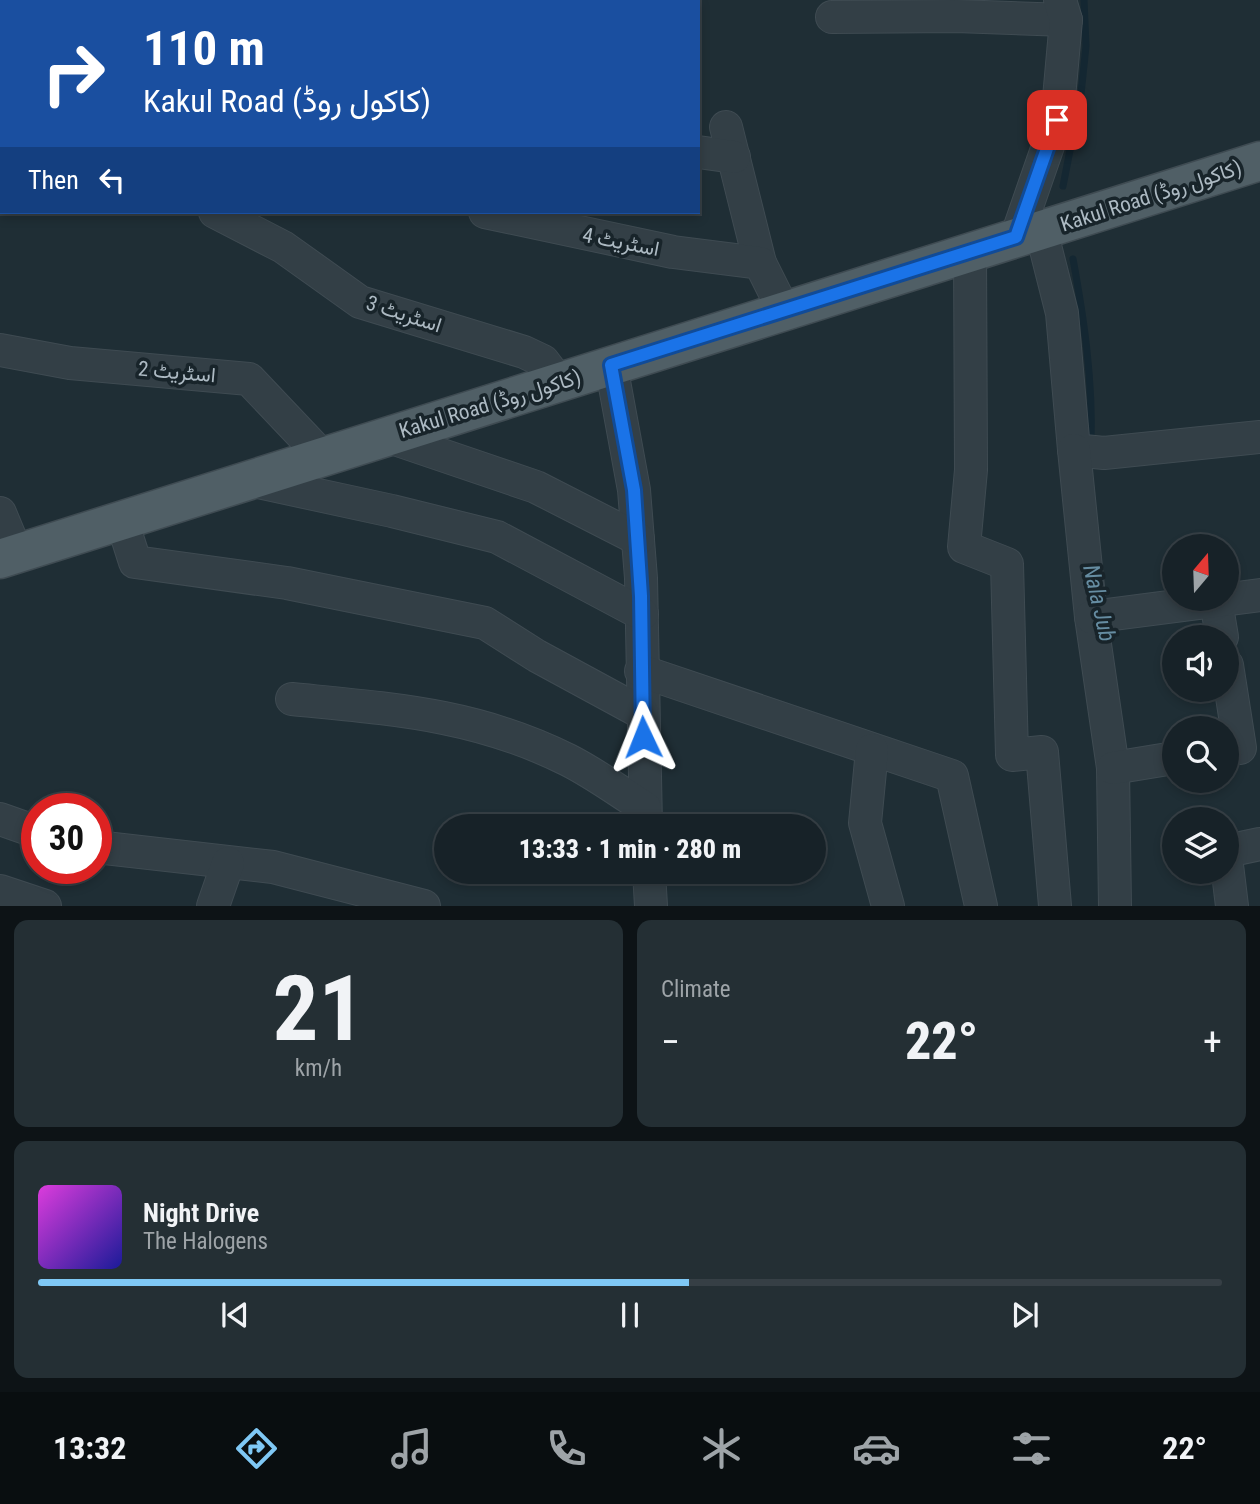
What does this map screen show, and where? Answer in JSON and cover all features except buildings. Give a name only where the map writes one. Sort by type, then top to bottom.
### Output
[{"type":"main road","name":"Kakul Road (کاکول روڈ)","points":[[8,556],[1260,161]]},
{"type":"street","points":[[832,17],[956,16],[1063,10],[1057,120],[1029,234],[1062,313],[1091,617],[1113,768],[1115,905]]},
{"type":"street","points":[[726,127],[760,263],[784,311]]},
{"type":"street","points":[[700,152],[734,157]]},
{"type":"street","name":"اسٹریٹ 3","points":[[219,214],[283,247],[360,302],[524,352],[543,361],[559,382]]},
{"type":"street","name":"اسٹریٹ 4","points":[[494,214],[673,252],[760,263]]},
{"type":"street","points":[[970,252],[971,470],[964,547],[1007,564],[1012,755],[1042,752],[1055,905]]},
{"type":"street","name":"اسٹریٹ 2","points":[[0,350],[69,363],[248,379],[322,456]]},
{"type":"street","points":[[611,365],[634,490],[638,539],[646,814]]},
{"type":"street","points":[[386,436],[536,487],[638,539]]},
{"type":"street","points":[[1074,450],[1104,453],[1260,437]]},
{"type":"street","points":[[248,481],[392,511],[497,537],[642,614]]},
{"type":"street","points":[[0,513],[8,556]]},
{"type":"street","points":[[122,521],[135,562],[287,583],[485,623],[537,656],[642,713]]},
{"type":"street","points":[[1239,598],[1260,595]]},
{"type":"street","points":[[1091,617],[1162,608]]},
{"type":"street","points":[[641,671],[952,776],[981,905]]},
{"type":"street","points":[[292,699],[415,711],[468,722],[514,737],[569,761],[642,814]]},
{"type":"street","points":[[1234,702],[1242,747]]},
{"type":"street","points":[[872,750],[865,823],[888,905]]},
{"type":"street","points":[[1113,768],[1162,760]]},
{"type":"street","points":[[0,819],[21,826]]},
{"type":"street","points":[[1239,848],[1260,844]]},
{"type":"street","points":[[112,849],[274,866],[424,905]]},
{"type":"street","points":[[213,905],[228,863]]},
{"type":"street","points":[[650,884],[651,905]]},
{"type":"street","points":[[1229,884],[1232,905]]},
{"type":"street","points":[[0,891],[45,905]]},
{"type":"waterway","name":"Nala Jub","points":[[1063,186],[1081,94],[1086,46],[1084,0]]},
{"type":"waterway","name":"Nala Jub","points":[[1073,259],[1087,350],[1091,442]]},
{"type":"route","points":[[643,737],[642,614],[634,490],[611,365],[1016,237],[1057,120]]}]
